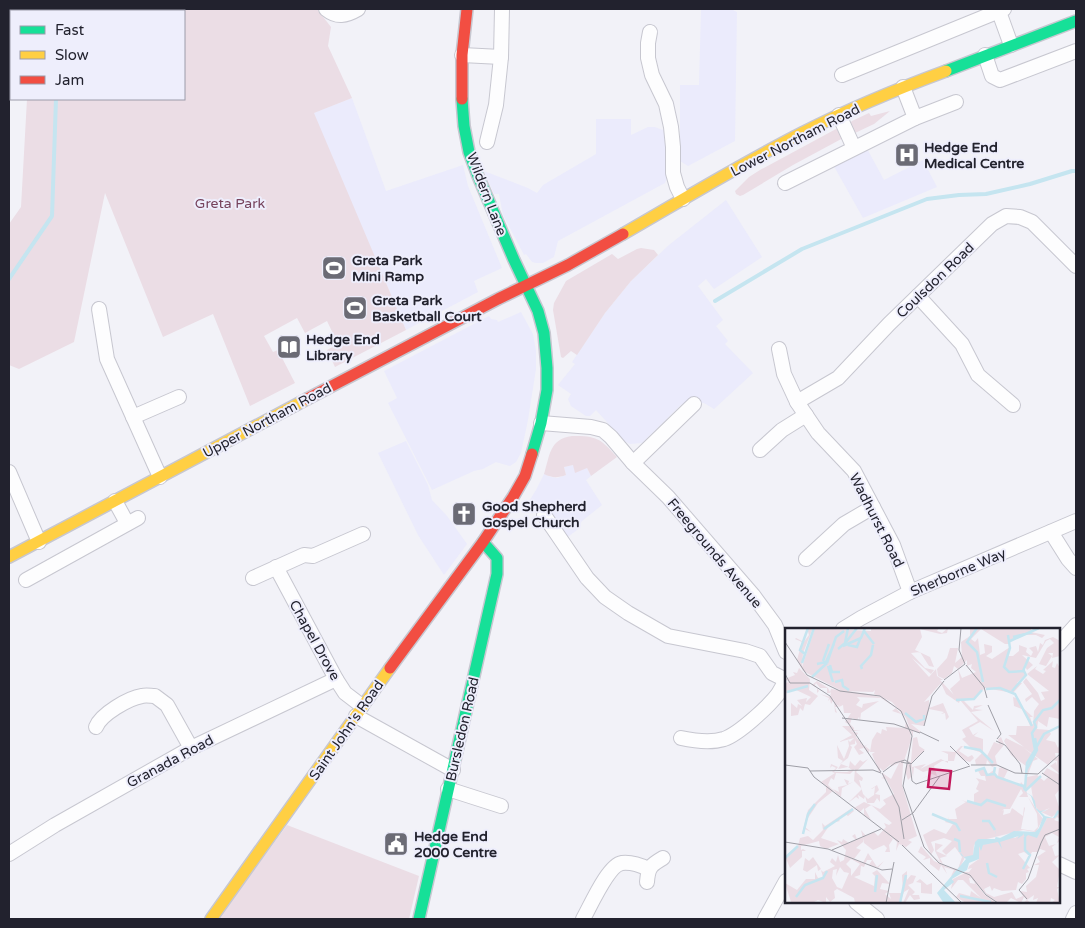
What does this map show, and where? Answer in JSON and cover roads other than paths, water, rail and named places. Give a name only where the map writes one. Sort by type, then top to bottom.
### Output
[{"type":"main road","name":"Wildern Lane","points":[[467,9],[462,55],[464,126],[478,176],[495,219],[538,311],[544,334],[548,390],[541,423]]},
{"type":"main road","name":"Lower Northam Road","points":[[526,285],[568,265],[802,133],[839,115],[903,87],[1076,21]]},
{"type":"main road","name":"Upper Northam Road","points":[[9,558],[526,285]]},
{"type":"main road","name":"Saint John's Road","points":[[211,919],[359,711],[483,542],[513,497],[525,476],[541,423]]},
{"type":"main road","name":"Bursledon Road","points":[[419,919],[497,574],[496,558],[483,542]]},
{"type":"street","points":[[329,11],[342,15],[358,9]]},
{"type":"street","points":[[487,142],[496,105],[501,57],[502,9]]},
{"type":"street","points":[[842,76],[1000,9],[1011,45]]},
{"type":"street","points":[[650,32],[648,58],[652,76],[666,104],[672,127],[673,173],[683,199]]},
{"type":"street","points":[[985,55],[992,76],[1000,80],[1076,51]]},
{"type":"street","points":[[462,55],[501,57]]},
{"type":"street","points":[[903,87],[915,118]]},
{"type":"street","points":[[785,183],[915,118],[956,102]]},
{"type":"street","points":[[839,115],[854,148]]},
{"type":"street","name":"Coulsdon Road","points":[[797,402],[838,378],[992,224],[1006,216],[1020,217],[1032,222],[1076,266]]},
{"type":"street","points":[[918,296],[962,344],[978,375],[1013,405]]},
{"type":"street","points":[[99,309],[107,359],[160,477]]},
{"type":"street","name":"Wadhurst Road","points":[[779,348],[784,374],[797,402],[818,433],[854,471],[892,545],[910,592]]},
{"type":"street","points":[[133,417],[179,396]]},
{"type":"street","points":[[633,463],[694,404]]},
{"type":"street","points":[[760,450],[782,430],[806,415]]},
{"type":"street","name":"Freegrounds Avenue","points":[[541,423],[591,426],[603,430],[611,436],[633,463],[668,497],[753,595],[775,625],[785,650]]},
{"type":"street","points":[[9,472],[38,542]]},
{"type":"street","points":[[26,580],[132,520],[115,501]]},
{"type":"street","points":[[806,559],[844,524],[873,507]]},
{"type":"street","points":[[544,514],[587,578],[628,613],[668,636],[745,651],[760,656],[772,673],[785,680]]},
{"type":"street","name":"Sherborne Way","points":[[845,628],[910,592],[1076,521]]},
{"type":"street","points":[[1050,532],[1076,568]]},
{"type":"street","points":[[253,578],[304,555],[313,556],[353,534]]},
{"type":"street","name":"Chapel Drove","points":[[276,567],[336,678],[359,711],[453,770]]},
{"type":"street","points":[[1060,643],[1076,626]]},
{"type":"street","name":"Granada Road","points":[[9,854],[55,825],[191,748],[336,678]]},
{"type":"street","points":[[686,742],[713,741],[726,738],[742,729],[769,704],[779,693],[785,682]]},
{"type":"street","points":[[96,723],[113,708],[141,696],[155,696],[167,706],[191,748]]},
{"type":"street","points":[[448,789],[501,806]]},
{"type":"street","points":[[583,919],[591,908],[600,886],[619,859],[634,863],[648,875],[654,863],[663,858]]},
{"type":"street","points":[[1060,864],[1076,872]]},
{"type":"street","points":[[764,919],[785,883]]},
{"type":"street","points":[[857,903],[877,919]]},
{"type":"street","points":[[1073,919],[1076,913]]},
{"type":"waterway","points":[[9,279],[52,216],[56,100]]},
{"type":"waterway","points":[[715,301],[802,249],[927,199],[986,194],[1076,171]]},
{"type":"place","name":"Hedge End Medical Centre","points":[[907,155]]},
{"type":"place","name":"Greta Park Mini Ramp","points":[[334,268]]},
{"type":"place","name":"Greta Park Basketball Court","points":[[355,308]]},
{"type":"place","name":"Hedge End Library","points":[[289,347]]},
{"type":"place","name":"Good Shepherd Gospel Church","points":[[464,514]]},
{"type":"place","name":"Hedge End 2000 Centre","points":[[396,844]]},
{"type":"park label","name":"Greta Park","points":[[230,203]]}]
